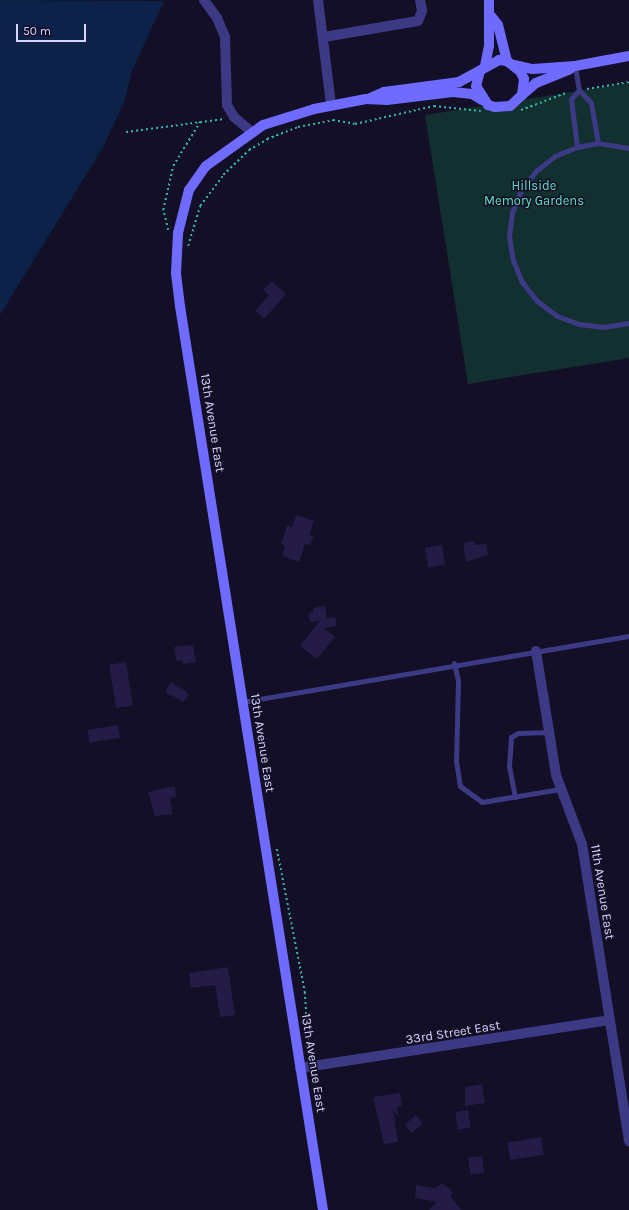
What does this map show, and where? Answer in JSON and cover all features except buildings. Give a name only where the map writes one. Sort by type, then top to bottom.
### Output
[{"type":"main road","points":[[482,100],[476,86],[483,69],[491,16],[489,0]]},
{"type":"main road","points":[[491,16],[498,25],[511,63],[524,78],[522,95]]},
{"type":"main road","points":[[366,99],[384,92],[458,82],[499,60],[532,69],[575,66],[629,56]]},
{"type":"main road","points":[[366,99],[388,100],[453,92],[472,94],[495,108],[503,108],[517,101],[522,95],[541,80],[575,66]]},
{"type":"main road","name":"13th Avenue East","points":[[323,1210],[305,1068],[242,702],[176,279],[177,243],[181,215],[189,190],[206,166],[263,125],[331,105],[366,99]]},
{"type":"street","points":[[204,0],[217,18],[224,37],[227,58],[225,90],[234,117],[252,132]]},
{"type":"street","points":[[318,0],[324,37],[331,105]]},
{"type":"street","points":[[324,37],[418,22],[422,11],[420,0]]},
{"type":"street","name":"11th Avenue East","points":[[536,651],[560,789],[582,844],[629,1141]]},
{"type":"street","name":"33rd Street East","points":[[305,1068],[609,1020]]},
{"type":"lane","points":[[575,66],[579,90],[591,103],[598,143]]},
{"type":"lane","points":[[577,146],[571,99],[579,90]]},
{"type":"lane","points":[[629,148],[598,143],[577,146],[555,156],[536,171],[521,190],[511,218],[509,236],[513,260],[522,282],[537,301],[557,316],[579,324],[603,327],[629,323]]},
{"type":"lane","points":[[242,702],[454,664],[629,636]]},
{"type":"lane","points":[[454,664],[458,681],[456,761],[460,786],[482,802],[560,789]]},
{"type":"lane","points":[[515,797],[509,766],[511,737],[518,733],[549,732]]},
{"type":"path","points":[[518,112],[547,98],[579,90],[629,82]]},
{"type":"path","points":[[186,254],[200,206],[222,175],[248,150],[267,139],[298,127],[333,120],[356,124],[434,106],[471,108],[487,113]]},
{"type":"path","points":[[126,132],[234,117]]},
{"type":"path","points":[[177,243],[166,227],[163,210],[166,190],[173,166],[200,122]]},
{"type":"path","points":[[276,846],[305,992],[305,1068]]},
{"type":"green space","name":"Hillside Memory Gardens","points":[[629,83],[629,358],[468,384],[425,115]]},
{"type":"water","points":[[0,0],[164,1],[132,71],[124,103],[102,149],[0,315]]}]
